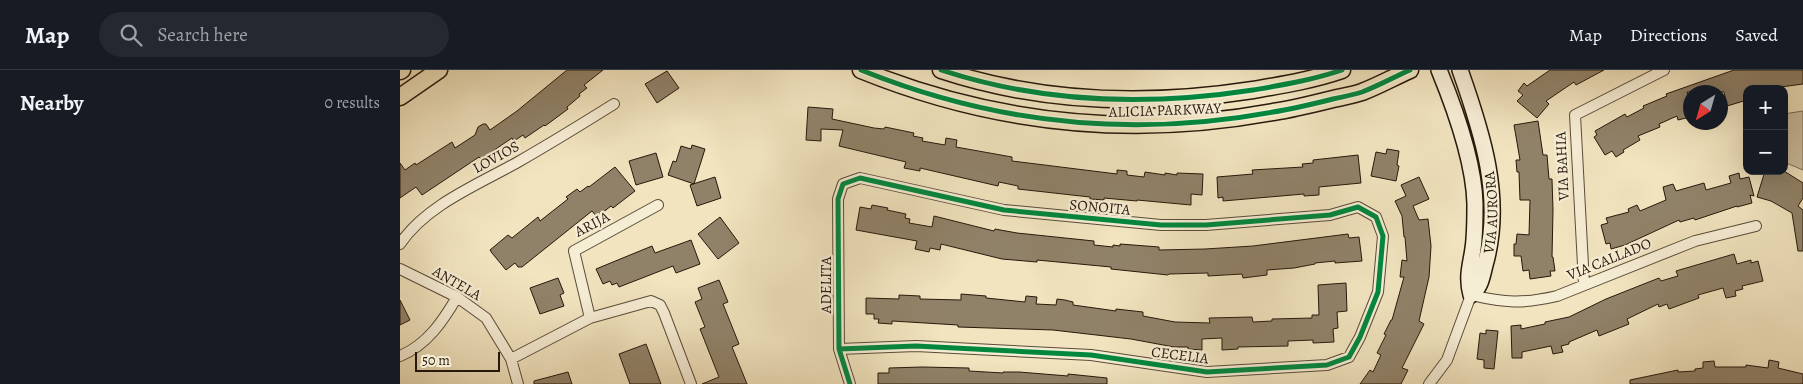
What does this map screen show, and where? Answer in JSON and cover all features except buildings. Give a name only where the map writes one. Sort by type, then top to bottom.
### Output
[{"type":"main road","points":[[400,97],[439,70]]},
{"type":"main road","name":"ALICIA PARKWAY","points":[[861,70],[887,81],[964,105],[1036,118],[1120,126],[1232,120],[1292,109],[1361,92],[1410,70]]},
{"type":"main road","name":"ALICIA PARKWAY","points":[[941,70],[1010,88],[1063,97],[1169,99],[1222,95],[1266,88],[1324,76],[1342,70]]},
{"type":"street","name":"VIA AURORA","points":[[1440,70],[1453,103],[1470,165],[1475,201],[1474,239],[1468,282],[1471,295]]},
{"type":"street","name":"VIA AURORA","points":[[1429,384],[1447,360],[1471,295],[1479,288],[1490,249],[1492,198],[1488,160],[1477,118],[1460,70]]},
{"type":"street","name":"VIA BAHIA","points":[[1584,284],[1575,115],[1664,70]]},
{"type":"street","name":"LOVIOS","points":[[400,244],[408,233],[433,210],[555,141],[614,104]]},
{"type":"street","name":"SONOITA","points":[[843,184],[860,178],[1004,210],[1161,225],[1206,225],[1330,215],[1358,207]]},
{"type":"street","name":"ADELITA","points":[[843,184],[838,199],[839,349],[850,384]]},
{"type":"street","name":"ARIJA","points":[[590,318],[574,251],[658,206]]},
{"type":"street","name":"CECELIA","points":[[839,349],[916,346],[1091,355],[1206,372],[1327,366],[1349,357],[1378,292],[1383,236],[1376,217],[1358,207]]},
{"type":"street","name":"VIA CALLADO","points":[[1471,295],[1503,302],[1538,301],[1557,296],[1695,241],[1756,226]]},
{"type":"street","name":"ANTELA","points":[[400,269],[457,297],[486,318],[511,359],[518,384]]},
{"type":"street","points":[[400,356],[425,340],[442,322],[457,297]]},
{"type":"street","points":[[511,359],[590,318],[651,301],[660,305],[691,384]]},
{"type":"street","points":[[1206,372],[1208,384]]},
{"type":"shaded area","points":[[1803,111],[1803,170],[1788,164],[1788,113]]},
{"type":"cycle path","points":[[861,70],[911,88],[962,103],[1013,114],[1064,121],[1116,124],[1168,124],[1220,120],[1288,109],[1362,92],[1410,70]]},
{"type":"cycle path","points":[[941,70],[979,81],[1056,95],[1135,99],[1214,95],[1253,90],[1309,79],[1342,70]]},
{"type":"cycle path","points":[[839,349],[916,346],[1091,355],[1207,372],[1327,365],[1349,357],[1360,337],[1378,292],[1383,236],[1376,217],[1358,207],[1330,215],[1206,225],[1161,225],[1004,210],[860,178],[843,184],[838,199],[839,349],[850,384]]}]
